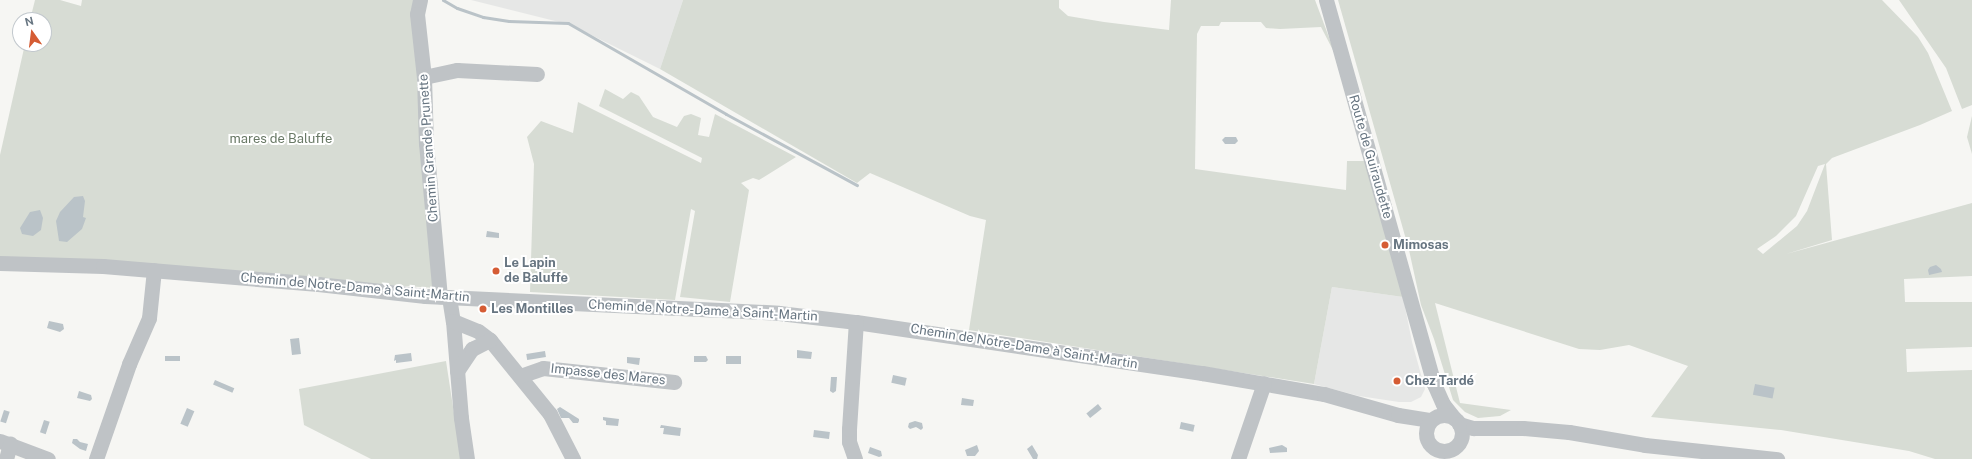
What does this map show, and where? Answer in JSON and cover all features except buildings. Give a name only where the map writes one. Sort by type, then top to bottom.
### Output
[{"type":"street","name":"Chemin Grande Prunette","points":[[420,0],[417,14],[424,77],[426,144],[444,297],[453,321],[467,459]]},
{"type":"street","name":"Route de Guiraudette","points":[[1326,0],[1434,384],[1443,404],[1457,421]]},
{"type":"street","points":[[424,77],[457,70],[537,74]]},
{"type":"street","name":"Chemin de Notre-Dame à Saint-Martin","points":[[0,264],[88,266],[154,270],[444,297],[779,313],[856,322],[1264,383],[1324,394],[1430,423]]},
{"type":"street","points":[[96,459],[129,364],[149,318],[154,270]]},
{"type":"street","points":[[453,321],[478,331],[490,340],[550,414],[573,459]]},
{"type":"street","points":[[855,459],[849,442],[849,429],[856,322]]},
{"type":"street","points":[[457,371],[472,349],[490,340]]},
{"type":"street","name":"Impasse des Mares","points":[[520,376],[543,368],[674,382]]},
{"type":"street","points":[[1238,459],[1264,383]]},
{"type":"street","name":"Route de Guiraudette","points":[[1430,423],[1434,384]]},
{"type":"street","points":[[1492,428],[1460,442],[1448,455],[1432,447],[1427,440],[1430,423],[1442,415],[1473,428],[1492,428],[1569,432],[1645,445],[1777,459]]},
{"type":"street","points":[[1457,421],[1462,432],[1460,442],[1461,459]]},
{"type":"street","points":[[6,459],[5,443],[48,459]]},
{"type":"shaded area","points":[[471,0],[683,0],[660,69],[571,25]]},
{"type":"shaded area","points":[[1225,137],[1236,137],[1238,141],[1235,144],[1225,144],[1222,140]]},
{"type":"shaded area","points":[[83,196],[85,201],[83,217],[86,218],[82,229],[67,242],[59,241],[56,221],[60,212],[74,197]]},
{"type":"shaded area","points":[[40,210],[43,218],[41,230],[33,236],[22,234],[20,228],[30,212]]},
{"type":"shaded area","points":[[487,231],[499,233],[499,238],[486,237]]},
{"type":"shaded area","points":[[1936,265],[1942,272],[1929,275],[1928,270],[1930,267]]},
{"type":"shaded area","points":[[1332,287],[1403,297],[1412,342],[1425,389],[1421,397],[1411,402],[1399,402],[1359,396],[1314,384]]},
{"type":"shaded area","points":[[49,321],[63,324],[64,329],[60,332],[47,328]]},
{"type":"shaded area","points":[[299,338],[301,354],[292,355],[290,339]]},
{"type":"shaded area","points":[[797,350],[812,352],[811,359],[797,358]]},
{"type":"shaded area","points":[[545,351],[546,357],[527,360],[526,354]]},
{"type":"shaded area","points":[[411,353],[412,361],[396,363],[396,360],[394,361],[395,355]]},
{"type":"shaded area","points":[[165,356],[180,356],[180,361],[165,361]]},
{"type":"shaded area","points":[[694,356],[706,356],[708,360],[706,362],[694,362]]},
{"type":"shaded area","points":[[726,356],[741,356],[741,364],[726,364]]},
{"type":"shaded area","points":[[627,357],[640,358],[639,365],[627,363]]},
{"type":"shaded area","points":[[893,375],[907,378],[905,386],[891,383]]},
{"type":"shaded area","points":[[831,377],[837,377],[836,391],[833,393],[830,391]]},
{"type":"shaded area","points":[[215,380],[234,388],[232,393],[213,385]]},
{"type":"shaded area","points":[[1755,384],[1775,388],[1773,399],[1753,395]]},
{"type":"shaded area","points":[[79,391],[91,395],[92,399],[90,401],[77,398]]},
{"type":"shaded area","points":[[962,398],[974,400],[973,406],[961,405]]},
{"type":"shaded area","points":[[1098,404],[1102,409],[1090,418],[1086,413]]},
{"type":"shaded area","points":[[560,407],[579,419],[578,423],[573,423],[569,418],[561,418],[557,409]]},
{"type":"shaded area","points":[[187,408],[194,411],[188,427],[180,424]]},
{"type":"shaded area","points":[[4,410],[10,412],[6,423],[0,421]]},
{"type":"shaded area","points":[[603,417],[619,419],[618,426],[606,425],[606,421],[603,420]]},
{"type":"shaded area","points":[[44,420],[50,422],[46,434],[40,432]]},
{"type":"shaded area","points":[[915,421],[922,423],[923,428],[921,430],[916,427],[910,429],[908,427],[909,423]]},
{"type":"shaded area","points":[[1181,422],[1195,425],[1193,432],[1180,429]]},
{"type":"shaded area","points":[[661,425],[681,428],[680,436],[663,434],[664,428],[660,428]]},
{"type":"shaded area","points":[[814,430],[830,432],[829,439],[813,437]]},
{"type":"shaded area","points":[[73,439],[77,439],[80,442],[88,444],[86,451],[80,449],[72,443]]},
{"type":"shaded area","points":[[977,445],[979,451],[975,456],[967,456],[965,450]]},
{"type":"shaded area","points":[[1032,445],[1038,455],[1037,459],[1033,459],[1027,449]]},
{"type":"shaded area","points":[[1282,445],[1287,448],[1287,452],[1270,453],[1269,448]]},
{"type":"shaded area","points":[[870,447],[881,451],[882,456],[879,457],[868,453]]},
{"type":"green space","name":"mares de Baluffe","points":[[35,0],[60,0],[81,6],[82,0],[416,0],[436,288],[0,260],[0,155],[23,52],[52,52],[52,12],[32,12]]},
{"type":"green space","points":[[683,0],[1059,0],[1059,8],[1068,16],[1169,30],[1171,0],[1315,0],[1336,56],[1321,27],[1280,29],[1266,28],[1261,22],[1221,22],[1219,26],[1201,26],[1197,34],[1195,169],[1346,190],[1347,161],[1367,161],[1403,297],[1332,287],[1314,384],[969,330],[986,220],[970,216],[870,173],[857,183],[660,69]]},
{"type":"green space","points":[[1338,0],[1882,0],[1918,37],[1928,53],[1952,111],[1920,125],[1832,158],[1826,164],[1832,240],[1786,254],[1972,203],[1972,276],[1904,279],[1905,302],[1972,302],[1972,347],[1906,349],[1907,372],[1972,370],[1972,459],[1935,459],[1909,451],[1781,430],[1651,417],[1688,366],[1629,345],[1600,350],[1579,349],[1435,303],[1460,403],[1511,410],[1500,416],[1478,418],[1465,412],[1453,400],[1434,339],[1421,305],[1409,250]],"holes":[[[1825,164],[1807,211],[1797,226],[1763,254],[1757,249],[1776,236],[1796,216],[1818,166]]]},
{"type":"green space","points":[[1899,0],[1972,0],[1972,105],[1962,109],[1946,68]]},
{"type":"green space","points":[[605,89],[623,99],[631,92],[639,96],[653,117],[677,127],[684,116],[691,114],[701,118],[698,135],[709,137],[715,114],[796,157],[759,180],[753,178],[741,183],[749,190],[730,302],[680,297],[695,211],[691,209],[675,300],[530,292],[534,164],[527,137],[541,121],[573,133],[578,102],[701,163],[702,158],[599,106]]},
{"type":"green space","points":[[1972,116],[1972,154],[1967,137]]},
{"type":"green space","points":[[446,361],[461,459],[371,459],[304,425],[299,389]]},
{"type":"waterway","points":[[443,0],[457,8],[483,17],[509,21],[568,23],[726,114],[857,185]]},
{"type":"place","name":"Mimosas","points":[[1385,245]]},
{"type":"place","name":"Le Lapin de Baluffe","points":[[496,271]]},
{"type":"place","name":"Les Montilles","points":[[483,309]]},
{"type":"place","name":"Chez Tardé","points":[[1397,381]]}]
